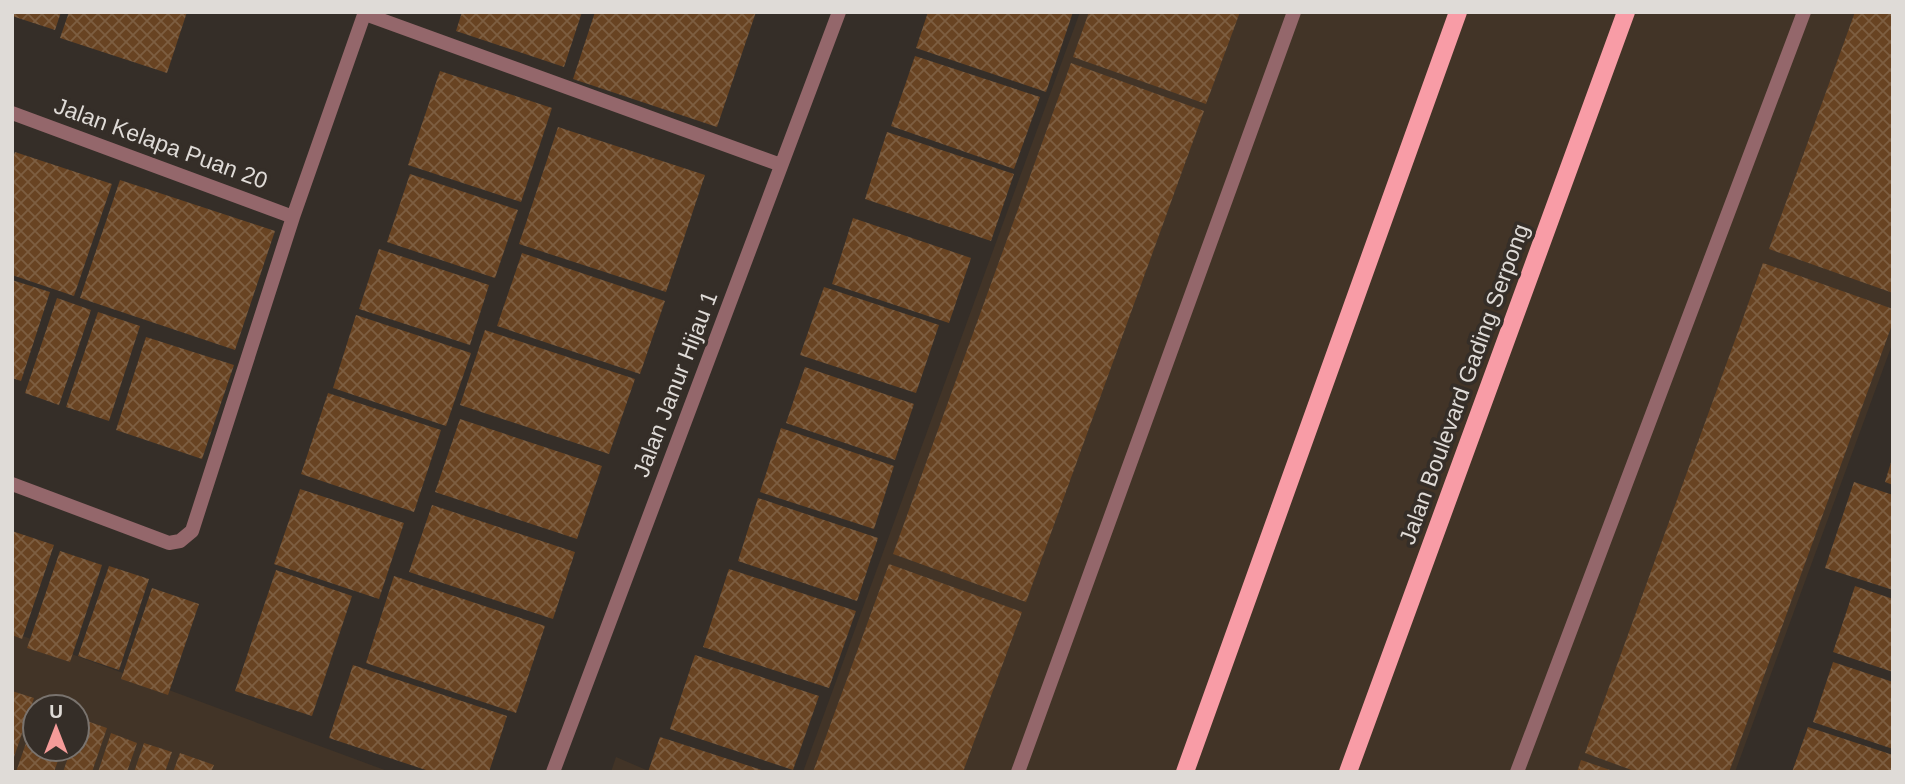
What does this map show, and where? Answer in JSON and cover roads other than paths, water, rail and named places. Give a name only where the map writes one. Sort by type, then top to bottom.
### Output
[{"type":"main road","points":[[1185,772],[1458,12]]},
{"type":"main road","name":"Jalan Boulevard Gading Serpong","points":[[1348,772],[1626,12]]},
{"type":"street","name":"Jalan Janur Hijau 1","points":[[553,772],[839,12]]},
{"type":"street","points":[[1018,772],[1294,12]]},
{"type":"street","points":[[1517,772],[1804,12]]},
{"type":"street","points":[[12,484],[169,543],[180,541],[192,531],[293,216],[365,13],[781,165]]},
{"type":"street","name":"Jalan Kelapa Puan 20","points":[[12,113],[293,216]]}]
